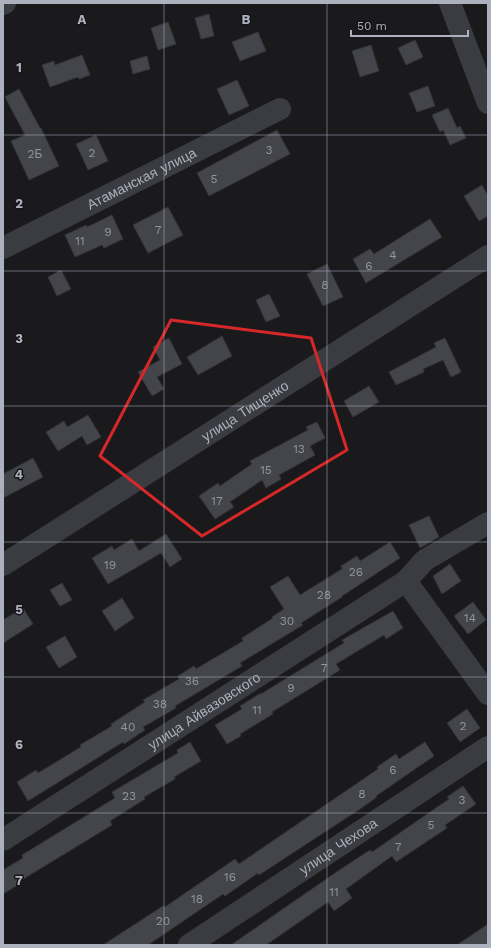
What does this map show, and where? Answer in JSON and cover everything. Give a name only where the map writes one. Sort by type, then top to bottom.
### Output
[{"type":"street","points":[[450,3],[488,103]]},
{"type":"street","name":"Атаманская улица","points":[[3,248],[280,109]]},
{"type":"street","name":"улица Тищенко","points":[[3,566],[488,256]]},
{"type":"street","name":"улица Айвазовского","points":[[3,840],[406,581],[425,560],[488,523]]},
{"type":"street","points":[[406,581],[488,694]]},
{"type":"street","name":"улица Чехова","points":[[189,945],[488,747]]},
{"type":"highlighted area","points":[[171,320],[311,338],[347,450],[202,536],[100,456]]},
{"type":"building","points":[[209,14],[214,36],[201,39],[195,18]]},
{"type":"building","points":[[168,22],[176,44],[158,50],[151,28]]},
{"type":"building","points":[[258,32],[266,51],[240,61],[232,42]]},
{"type":"building","points":[[415,40],[423,57],[406,65],[398,48]]},
{"type":"building","points":[[371,45],[379,71],[360,77],[352,51]]},
{"type":"building","points":[[82,55],[90,75],[79,79],[78,77],[50,87],[42,65],[54,61],[55,65]]},
{"type":"building","points":[[147,56],[150,69],[133,74],[130,61]]},
{"type":"building","points":[[237,80],[249,106],[229,115],[217,89]]},
{"type":"building","points":[[428,86],[435,106],[417,112],[409,93]]},
{"type":"building","points":[[19,89],[41,128],[59,166],[29,180],[11,141],[25,135],[5,97]]},
{"type":"building","points":[[448,108],[457,128],[460,126],[466,138],[450,145],[443,130],[440,132],[432,115]]},
{"type":"building","points":[[277,130],[290,154],[209,196],[197,173]]},
{"type":"building","points":[[96,135],[108,161],[88,170],[76,144]]},
{"type":"building","points":[[482,185],[488,196],[488,216],[479,221],[464,196]]},
{"type":"building","points":[[168,207],[183,235],[148,253],[133,225]]},
{"type":"building","points":[[112,215],[123,239],[104,248],[102,245],[75,257],[65,235],[86,225],[87,227]]},
{"type":"building","points":[[430,219],[442,237],[366,283],[353,259],[370,249],[374,254]]},
{"type":"building","points":[[327,264],[343,297],[323,306],[307,274]]},
{"type":"building","points":[[61,270],[71,289],[57,296],[48,277]]},
{"type":"building","points":[[269,294],[280,316],[266,322],[256,300]]},
{"type":"building","points":[[222,336],[232,356],[198,375],[187,357]]},
{"type":"building","points":[[169,338],[182,364],[157,377],[164,389],[152,396],[138,372],[160,360],[153,347]]},
{"type":"building","points":[[445,338],[461,372],[451,377],[443,360],[423,369],[424,372],[396,385],[389,372],[436,347],[434,343]]},
{"type":"building","points":[[369,386],[379,402],[353,417],[344,401]]},
{"type":"building","points":[[88,415],[101,437],[87,445],[82,436],[58,451],[46,432],[64,421],[67,427]]},
{"type":"building","points":[[317,422],[325,438],[310,446],[315,455],[279,475],[281,479],[266,488],[262,480],[230,502],[234,507],[215,519],[199,496],[218,483],[220,486],[252,464],[250,461],[308,430],[306,427]]},
{"type":"building","points":[[33,458],[43,477],[3,498],[3,474]]},
{"type":"building","points":[[429,516],[439,537],[420,548],[409,525]]},
{"type":"building","points":[[166,534],[182,559],[170,567],[161,553],[108,584],[92,558],[112,546],[114,550],[132,539],[139,551]]},
{"type":"building","points":[[390,542],[400,558],[301,623],[303,625],[240,663],[242,666],[143,727],[145,730],[124,744],[123,742],[28,801],[17,782],[36,770],[38,773],[81,747],[80,745],[112,726],[111,724],[145,702],[143,700],[179,679],[178,676],[194,666],[196,669],[243,641],[242,638],[284,609],[270,587],[288,576],[300,595],[342,569],[341,566],[357,556],[360,561]]},
{"type":"building","points":[[450,564],[461,581],[442,594],[433,576]]},
{"type":"building","points":[[62,583],[72,600],[60,606],[50,590]]},
{"type":"building","points":[[122,598],[134,618],[115,631],[102,611]]},
{"type":"building","points":[[473,602],[486,620],[468,634],[454,616]]},
{"type":"building","points":[[23,608],[33,624],[3,643],[3,620]]},
{"type":"building","points":[[393,611],[403,628],[386,639],[384,635],[336,664],[340,670],[272,712],[273,714],[240,734],[241,736],[227,744],[215,725],[242,709],[240,706],[344,643],[342,640]]},
{"type":"building","points":[[65,636],[77,657],[59,668],[46,647]]},
{"type":"building","points":[[467,709],[480,728],[460,742],[447,723]]},
{"type":"building","points":[[190,742],[201,761],[174,777],[175,779],[144,797],[145,799],[110,821],[112,825],[20,881],[21,883],[3,894],[3,870],[23,858],[22,855],[115,798],[112,792],[178,753],[177,750]]},
{"type":"building","points":[[425,742],[434,756],[376,796],[377,797],[360,809],[259,875],[258,873],[225,896],[223,894],[148,945],[103,945],[163,906],[165,907],[235,859],[239,864],[378,769],[377,767],[396,754],[399,759]]},
{"type":"building","points":[[463,786],[476,804],[445,825],[447,828],[396,862],[392,856],[346,889],[352,898],[334,911],[328,902],[266,945],[231,945],[335,873],[370,850],[372,852],[449,799],[447,797]]},
{"type":"building","points":[[488,924],[488,945],[457,945]]}]
